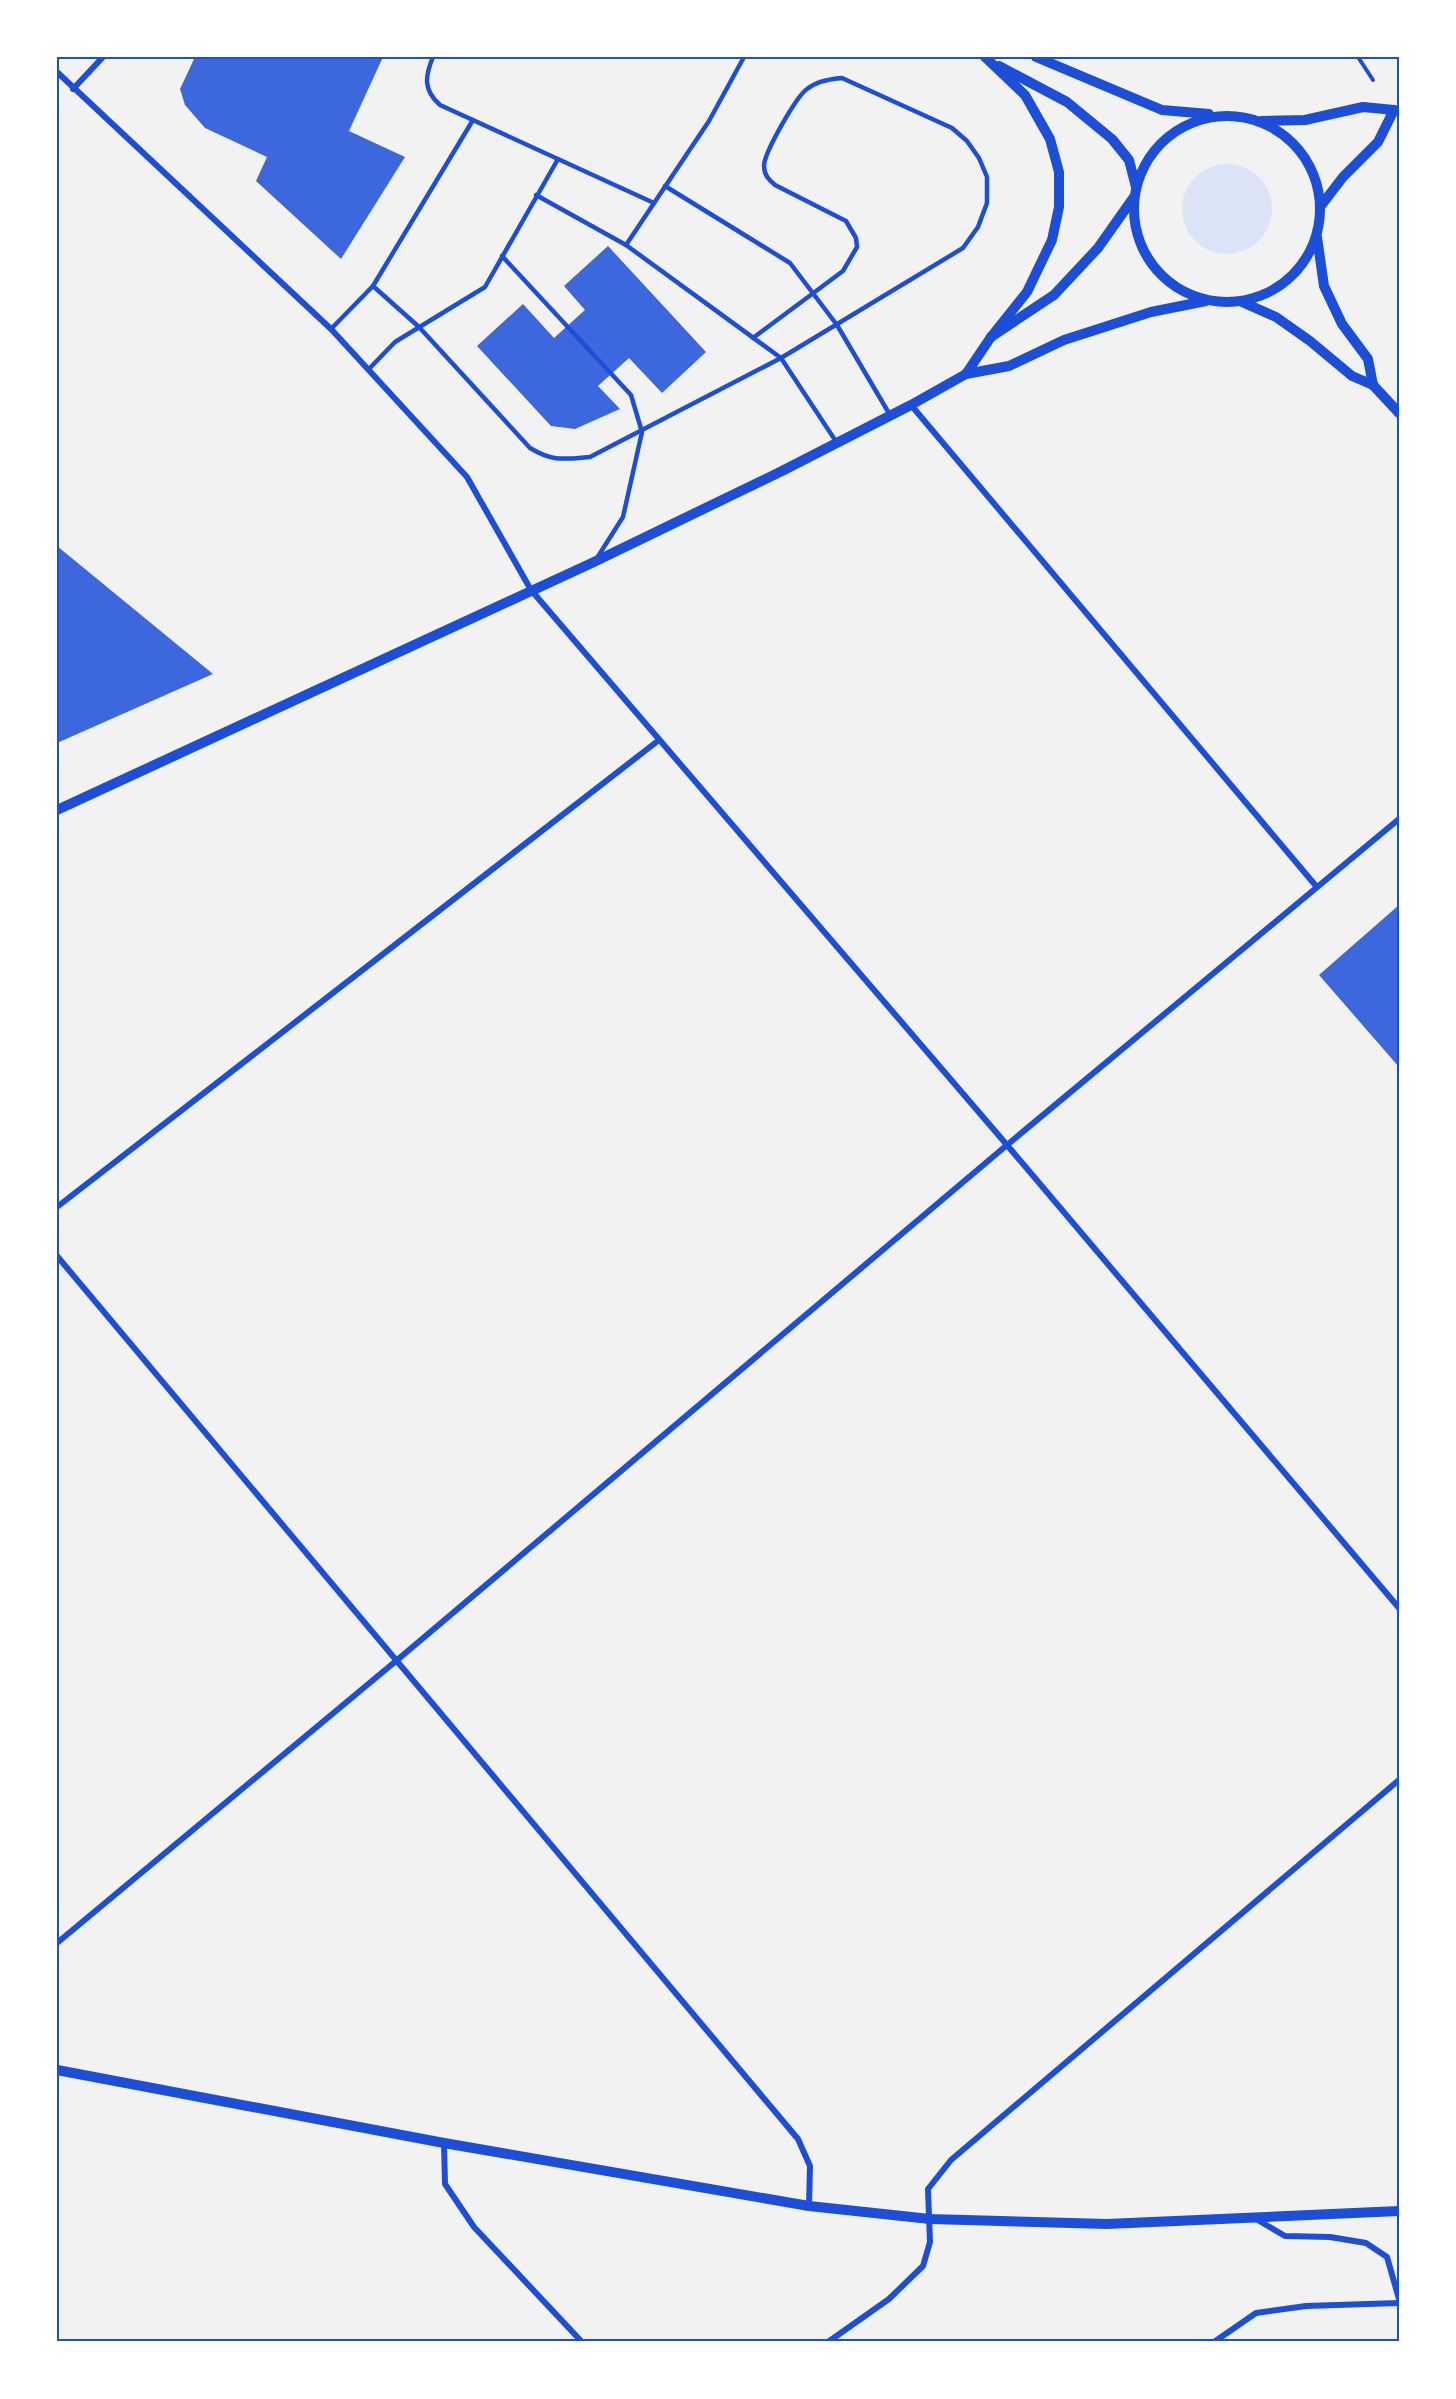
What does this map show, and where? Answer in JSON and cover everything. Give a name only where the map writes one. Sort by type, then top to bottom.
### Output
[{"type":"street","points":[[73,89],[103,57]]},
{"type":"street","points":[[1036,57],[1162,111],[1258,121],[1305,120],[1363,107],[1396,108],[1378,142],[1342,177],[1320,207]]},
{"type":"street","points":[[985,58],[1067,102],[1112,139],[1129,160],[1135,192],[1135,224],[1143,250],[1159,273],[1181,291],[1206,301]]},
{"type":"street","points":[[966,374],[991,337],[1027,292],[1052,240],[1059,207],[1059,172],[1050,139],[1024,95],[985,58]]},
{"type":"street","points":[[57,72],[331,329],[466,477],[531,590],[1007,1145],[1399,1608]]},
{"type":"street","points":[[991,337],[1054,295],[1098,248],[1135,192],[1148,158],[1169,136],[1197,121],[1227,116]]},
{"type":"street","points":[[1258,121],[1283,134],[1303,155],[1316,180],[1320,207],[1317,235],[1324,286],[1342,324],[1368,359],[1373,385]]},
{"type":"street","points":[[57,810],[594,562],[837,443],[966,374],[1009,366],[1064,340],[1151,312],[1206,301],[1242,302],[1267,294],[1289,280],[1306,260],[1317,235]]},
{"type":"street","points":[[1242,302],[1276,317],[1310,340],[1352,376],[1373,385],[1399,413]]},
{"type":"street","points":[[911,405],[1316,886]]},
{"type":"street","points":[[57,1207],[658,740]]},
{"type":"street","points":[[57,1943],[396,1661],[1316,886],[1399,819]]},
{"type":"street","points":[[57,1256],[798,2139],[810,2166],[809,2206]]},
{"type":"street","points":[[828,2342],[889,2299],[923,2266],[930,2242],[928,2189],[951,2160],[1399,1780]]},
{"type":"street","points":[[57,2070],[444,2143],[809,2206],[930,2219],[1107,2224],[1399,2211]]},
{"type":"street","points":[[444,2143],[445,2184],[474,2227],[582,2342]]},
{"type":"street","points":[[1214,2342],[1256,2313],[1306,2306],[1399,2301],[1387,2257],[1366,2243],[1330,2237],[1285,2236],[1253,2217]]},
{"type":"lane","points":[[433,57],[426,80],[432,98],[440,105],[654,202]]},
{"type":"lane","points":[[626,245],[709,121],[744,57]]},
{"type":"lane","points":[[373,285],[419,327],[530,448],[543,456],[557,460],[590,457],[781,358],[963,248],[978,227],[987,203],[987,177],[979,158],[967,141],[952,128],[842,78],[824,80],[807,89],[794,102],[764,164],[766,176],[775,185],[846,221],[856,238],[857,247],[843,271],[753,338]]},
{"type":"lane","points":[[331,329],[373,285],[473,120]]},
{"type":"lane","points":[[368,370],[395,342],[485,287],[558,159]]},
{"type":"lane","points":[[665,186],[790,263],[837,325],[890,415]]},
{"type":"lane","points":[[536,195],[626,245],[781,358],[837,443]]},
{"type":"lane","points":[[502,256],[631,394],[642,432],[623,517],[594,562]]},
{"type":"shaded area","points":[[1227,164],[1244,167],[1259,177],[1269,192],[1272,209],[1269,226],[1259,241],[1244,251],[1227,254],[1210,251],[1195,241],[1185,226],[1182,209],[1185,192],[1195,177],[1210,167]]},
{"type":"building","points":[[195,57],[383,57],[349,131],[405,157],[341,259],[256,181],[267,157],[205,128],[185,105],[180,89]]},
{"type":"building","points":[[608,246],[706,352],[662,393],[629,358],[598,386],[620,409],[575,429],[551,426],[477,346],[523,304],[554,338],[585,310],[564,286]]},
{"type":"building","points":[[57,546],[213,674],[57,743]]},
{"type":"building","points":[[1399,905],[1399,1067],[1319,975]]}]
